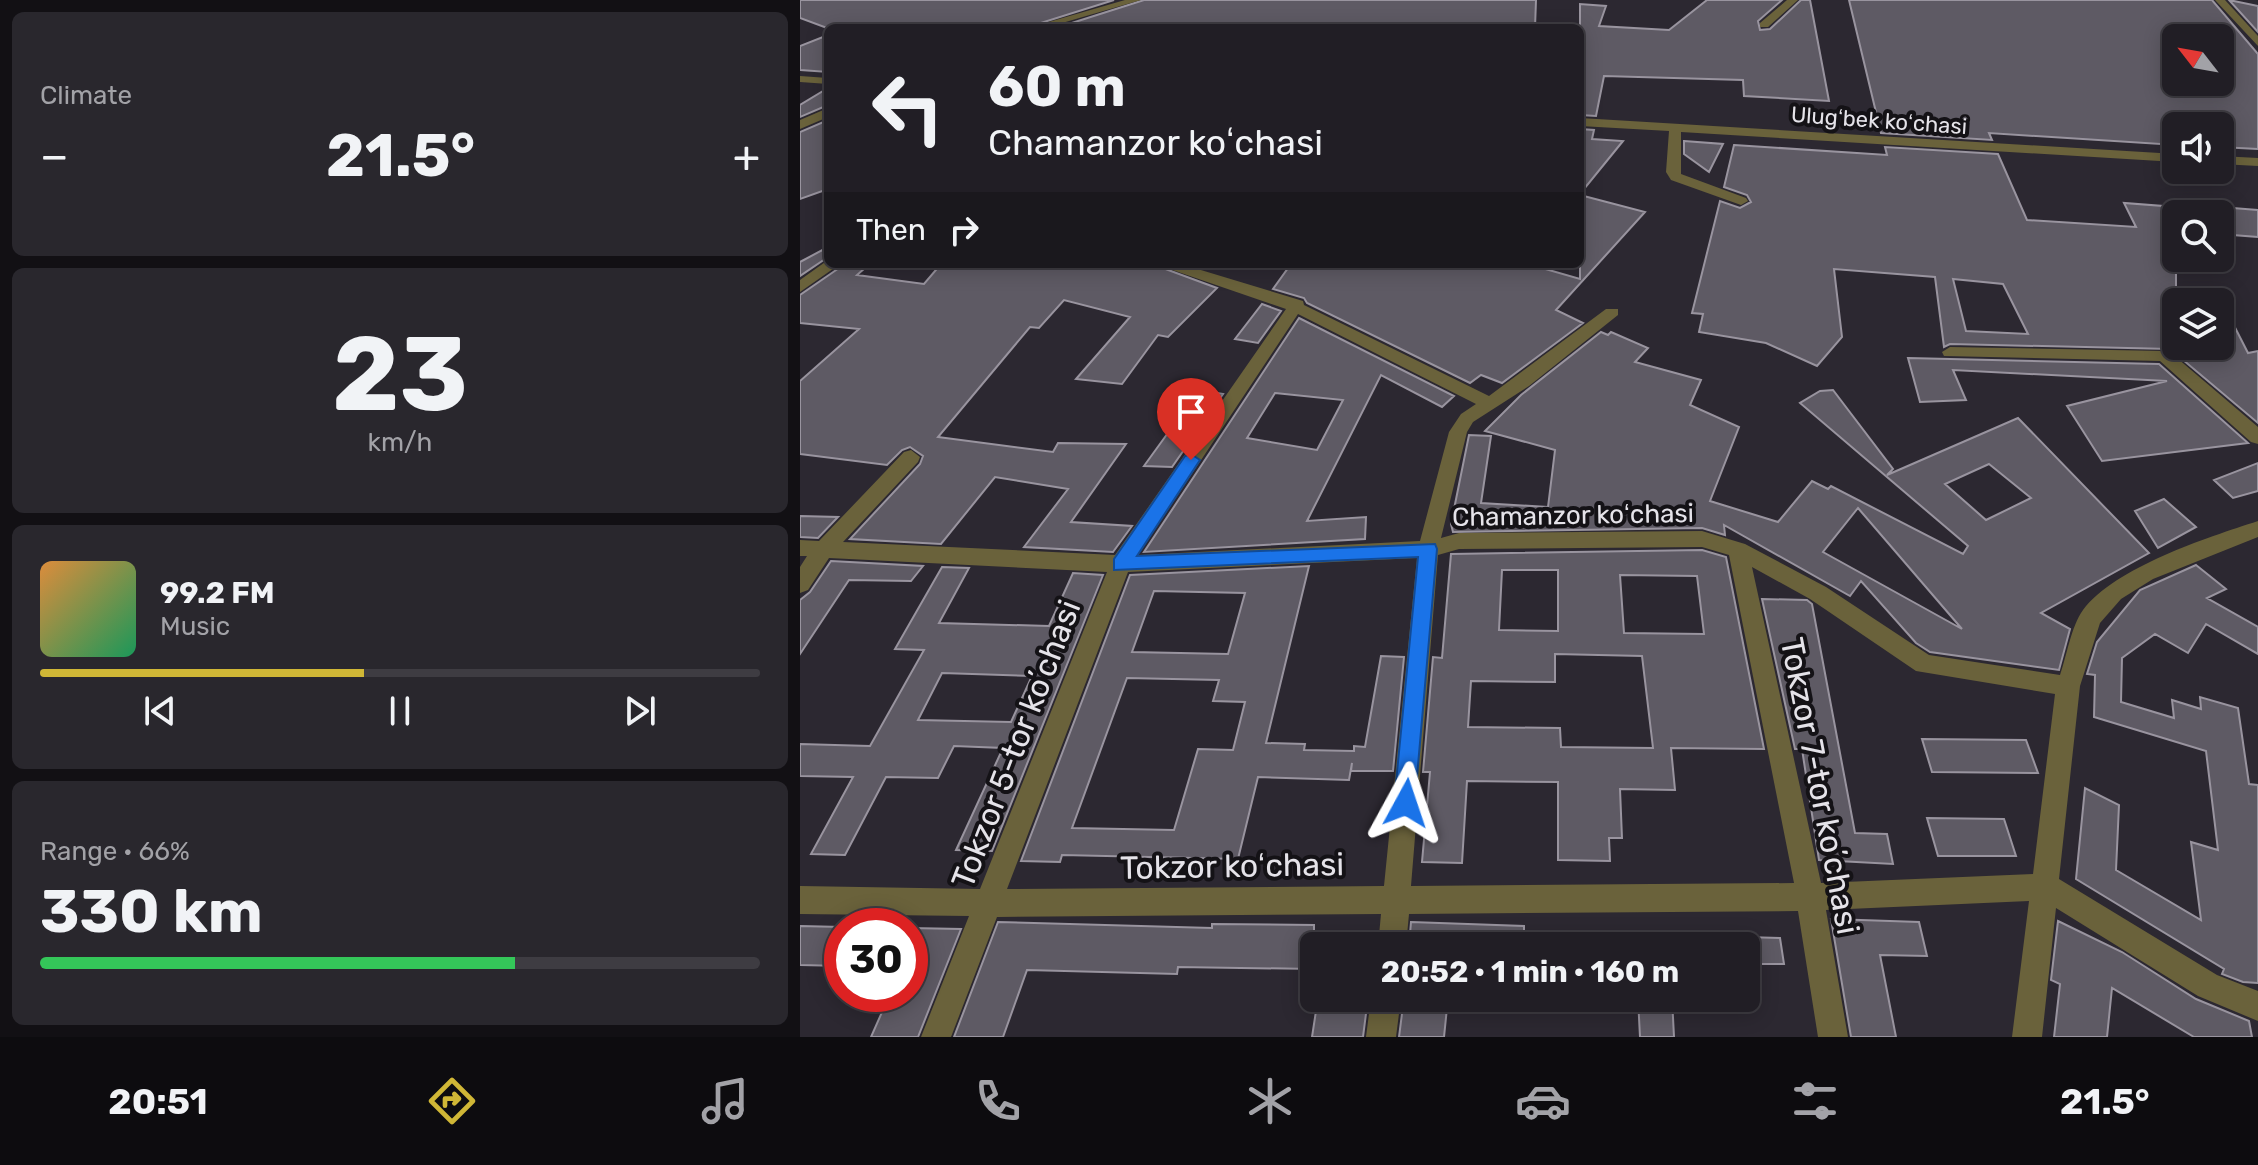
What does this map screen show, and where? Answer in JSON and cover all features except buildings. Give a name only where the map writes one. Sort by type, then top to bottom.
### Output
[{"type":"street","points":[[1048,24],[1136,0]]},
{"type":"street","points":[[1764,25],[1793,0]]},
{"type":"street","points":[[2220,0],[2258,43]]},
{"type":"street","points":[[800,79],[824,81]]},
{"type":"street","points":[[800,125],[824,114]]},
{"type":"street","name":"Ulugʻbek koʻchasi","points":[[1584,122],[2162,157]]},
{"type":"street","points":[[1675,127],[1673,172],[1676,177],[1741,201]]},
{"type":"street","points":[[2234,161],[2258,162]]},
{"type":"street","points":[[800,287],[826,268]]},
{"type":"street","points":[[1182,268],[1220,276],[1297,304],[1488,403]]},
{"type":"street","points":[[1121,564],[1297,304]]},
{"type":"street","name":"Chamanzor koʻchasi","points":[[1428,549],[1458,432],[1467,418],[1523,382],[1612,312]]},
{"type":"street","points":[[1950,352],[2164,356],[2173,360],[2258,437]]},
{"type":"street","points":[[800,584],[824,549],[911,457]]},
{"type":"street","points":[[2027,1037],[2047,887],[2068,686],[2090,618],[2113,593],[2146,573],[2258,529]]},
{"type":"street","name":"Chamanzor koʻchasi","points":[[800,548],[1121,564],[1428,549],[1459,541],[1702,539],[1738,550],[1818,593],[1924,664],[2068,686]]},
{"type":"street","points":[[1394,932],[1428,549]]},
{"type":"street","name":"Tokzor 7-tor koʼchasi","points":[[1738,550],[1810,897],[1833,1037]]},
{"type":"street","name":"Tokzor 5-tor koʼchasi","points":[[936,1037],[991,903],[1121,564]]},
{"type":"street","points":[[2047,887],[2208,986],[2258,1006]]},
{"type":"street","name":"Tokzor koʻchasi","points":[[800,900],[991,903],[1810,897],[2047,887]]},
{"type":"street","points":[[1381,1037],[1384,1012]]},
{"type":"route","points":[[1191,460],[1121,564],[1428,549],[1406,803]]}]
